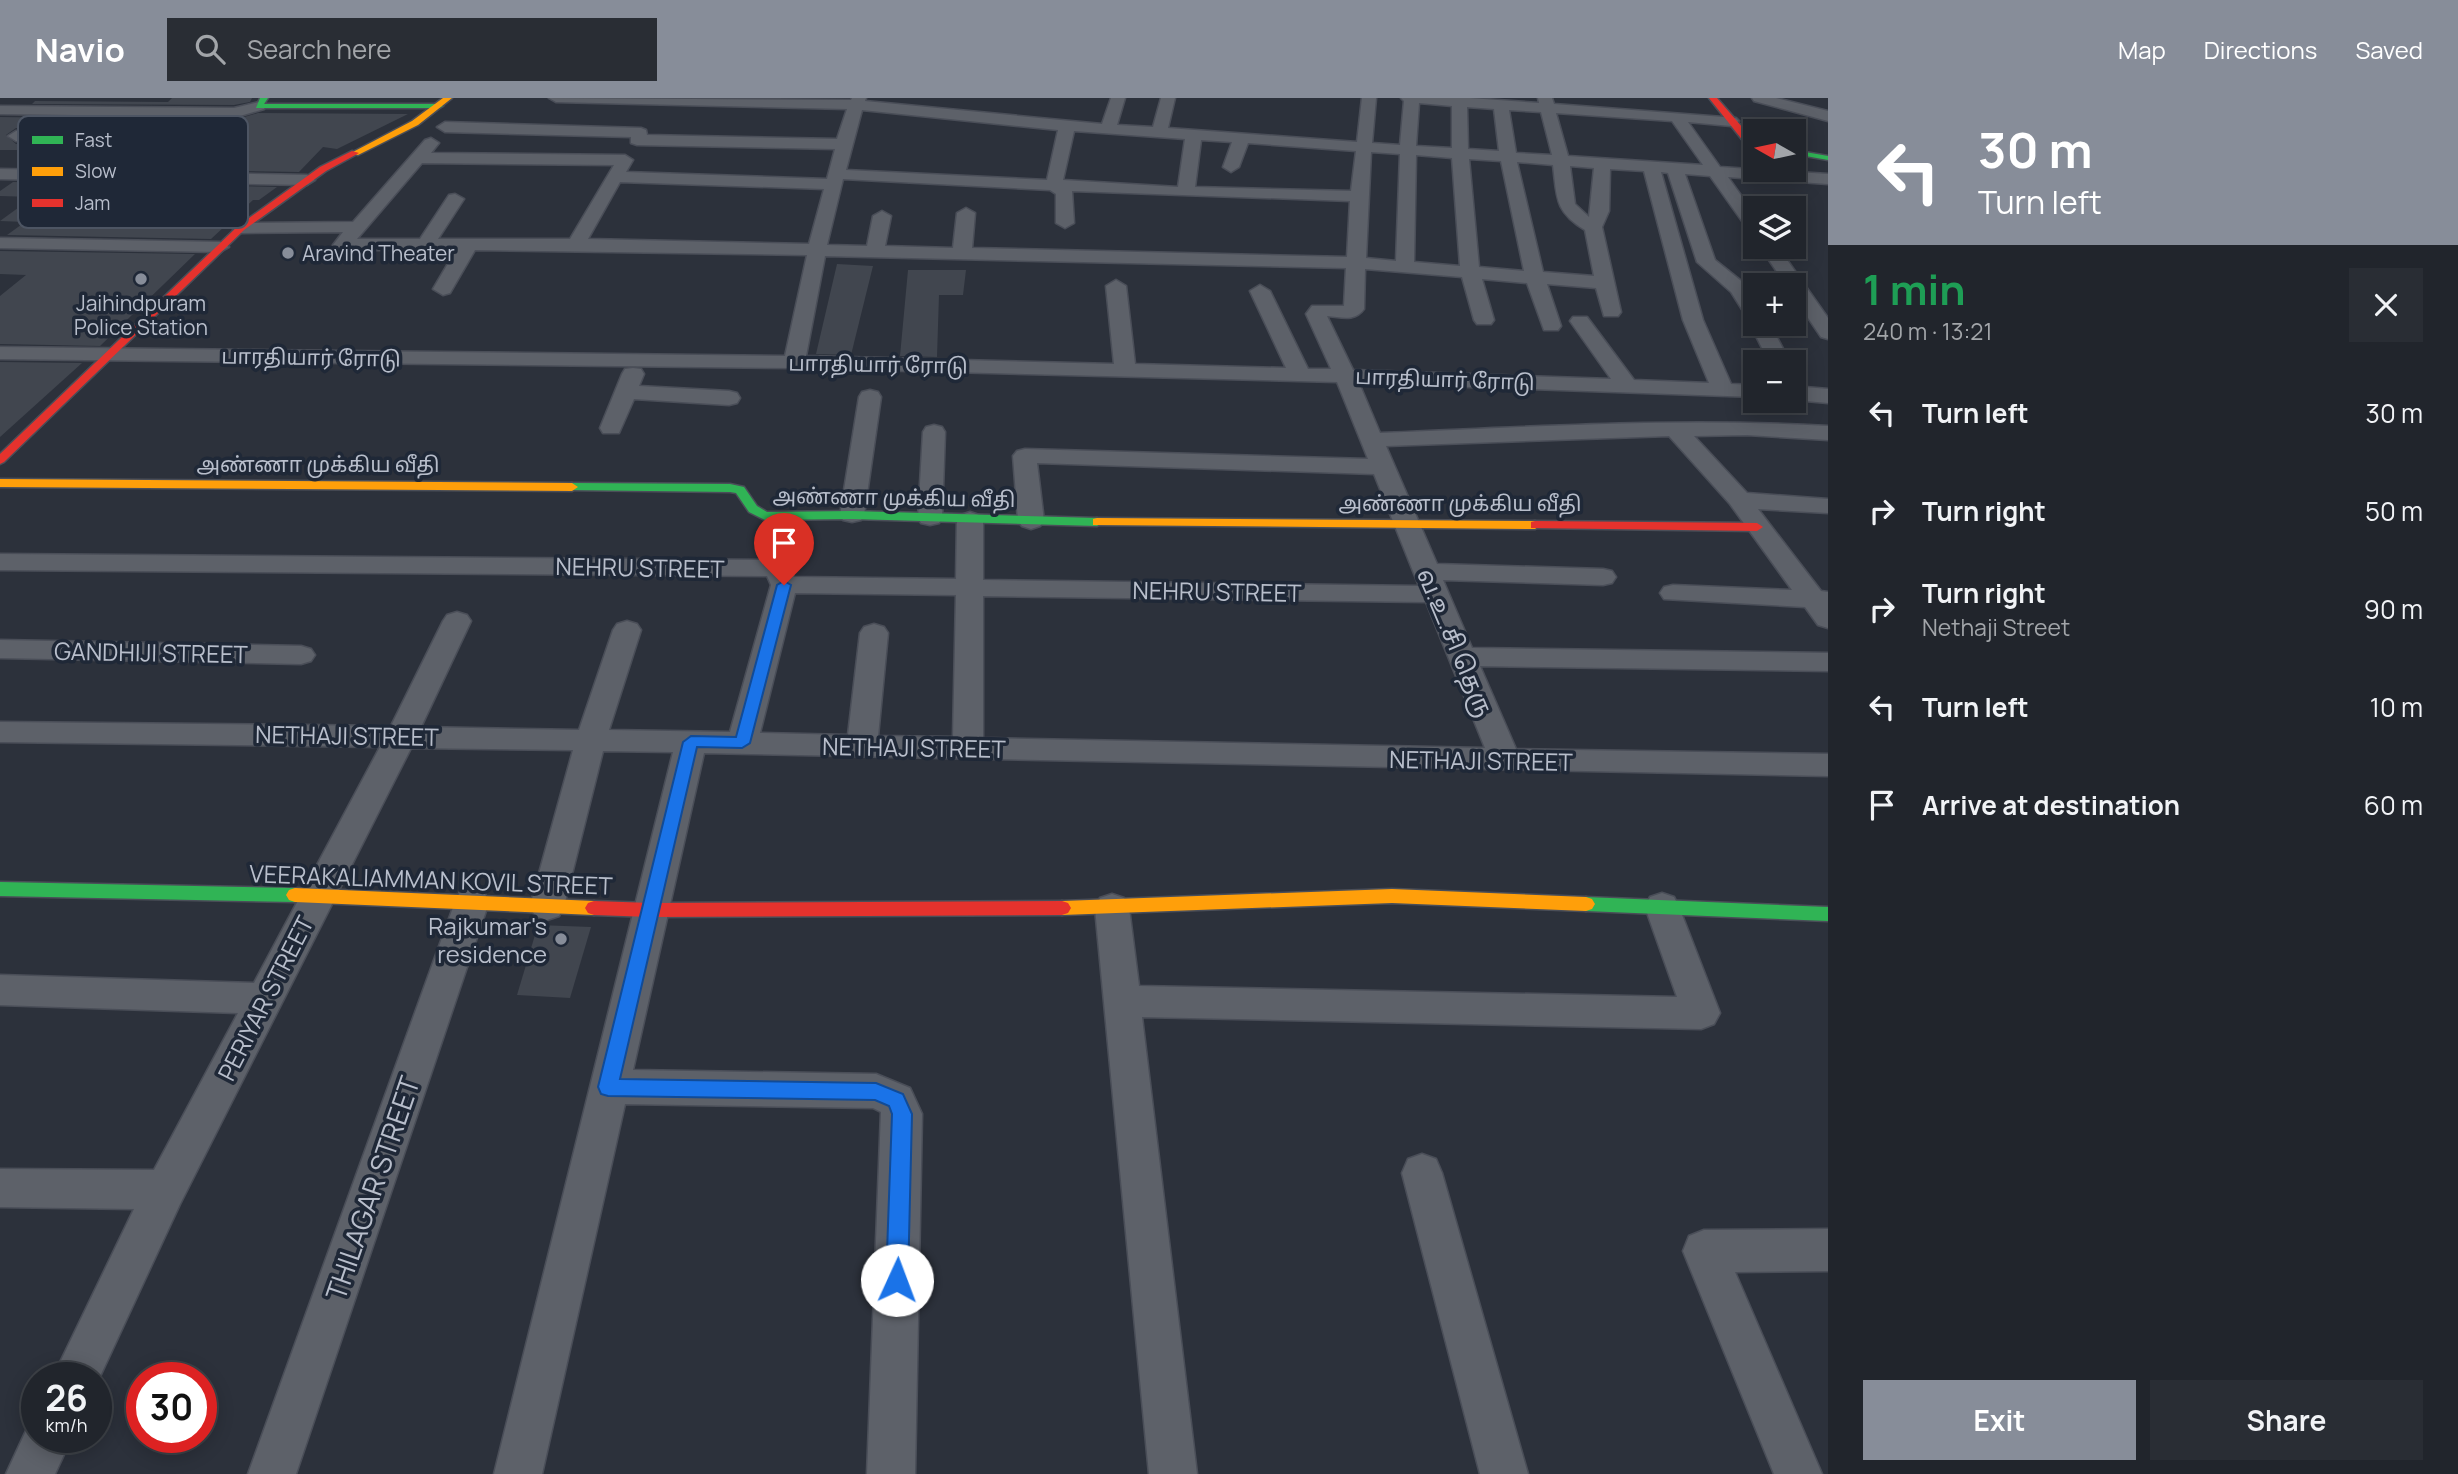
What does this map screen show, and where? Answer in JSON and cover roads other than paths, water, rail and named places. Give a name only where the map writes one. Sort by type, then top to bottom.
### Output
[{"type":"street","points":[[46,116],[72,98]]},
{"type":"street","points":[[556,98],[650,117],[843,144]]},
{"type":"street","points":[[985,117],[997,98]]},
{"type":"street","points":[[1108,128],[1118,98]]},
{"type":"street","points":[[1159,132],[1168,98]]},
{"type":"street","points":[[1356,263],[1359,196],[1369,98]]},
{"type":"street","points":[[1405,267],[1411,98],[1581,105],[1632,115],[1722,121]]},
{"type":"street","points":[[1624,98],[1632,115]]},
{"type":"street","points":[[1713,98],[1722,121],[1743,137]]},
{"type":"street","points":[[1759,98],[1828,116]]},
{"type":"street","points":[[1460,100],[1457,115],[1461,129],[1460,153],[1470,272],[1484,320]]},
{"type":"street","points":[[232,116],[261,102],[438,106],[452,116],[445,128],[342,245],[576,244],[1356,263],[1604,283]]},
{"type":"street","points":[[1496,103],[1534,277],[1551,326]]},
{"type":"street","points":[[1547,104],[1561,159],[1566,205],[1578,218],[1593,227]]},
{"type":"street","points":[[1581,105],[1594,127]]},
{"type":"street","points":[[248,223],[307,180],[438,106]]},
{"type":"street","points":[[855,107],[1064,130],[1108,128],[1651,166],[1677,162],[1717,171],[1822,178],[1828,194]]},
{"type":"street","points":[[794,362],[817,250],[855,107]]},
{"type":"street","points":[[445,128],[855,107],[985,117],[1064,130]]},
{"type":"street","points":[[1054,185],[1066,107]]},
{"type":"street","points":[[0,110],[235,113]]},
{"type":"street","points":[[576,244],[650,117]]},
{"type":"street","points":[[1677,118],[1743,209]]},
{"type":"street","points":[[1186,192],[1195,134]]},
{"type":"street","points":[[0,146],[16,136]]},
{"type":"street","points":[[1231,167],[1242,138]]},
{"type":"street","points":[[1602,142],[1608,163],[1600,211],[1593,227],[1611,312]]},
{"type":"street","points":[[1806,154],[1828,158]]},
{"type":"street","points":[[419,158],[625,160]]},
{"type":"street","points":[[1677,162],[1706,262],[1738,288],[1743,296]]},
{"type":"street","points":[[1651,166],[1693,320],[1723,389]]},
{"type":"street","points":[[0,174],[18,174]]},
{"type":"street","points":[[615,177],[834,179],[1359,196]]},
{"type":"street","points":[[248,179],[307,180]]},
{"type":"street","points":[[1054,185],[1064,192],[1065,223]]},
{"type":"street","points":[[426,244],[455,199]]},
{"type":"street","points":[[962,254],[966,213]]},
{"type":"street","points":[[875,252],[882,216]]},
{"type":"street","points":[[248,228],[359,227]]},
{"type":"street","points":[[0,460],[241,228]]},
{"type":"street","points":[[0,243],[220,247]]},
{"type":"street","points":[[443,289],[469,244]]},
{"type":"street","points":[[1777,259],[1828,334]]},
{"type":"street","name":"வ.உ.சி தெரு","points":[[1356,263],[1353,311],[1316,312],[1505,760]]},
{"type":"street","points":[[1116,286],[1125,370]]},
{"type":"street","points":[[1260,291],[1300,374]]},
{"type":"street","points":[[1580,321],[1627,386]]},
{"type":"street","name":"பாரதியார் ரோடு","points":[[0,353],[794,362],[1300,374],[1743,390]]},
{"type":"street","points":[[611,428],[638,360]]},
{"type":"street","points":[[626,392],[729,398]]},
{"type":"street","points":[[1806,394],[1828,396]]},
{"type":"street","points":[[852,515],[870,397]]},
{"type":"street","points":[[1372,440],[1675,429],[1747,428],[1828,433]]},
{"type":"street","points":[[1675,429],[1740,500],[1757,527],[1823,606]]},
{"type":"street","points":[[930,518],[934,432]]},
{"type":"street","points":[[1031,521],[1025,456],[1382,467]]},
{"type":"street","name":"அண்ணா முக்கிய வீதி","points":[[0,483],[730,488],[740,490],[753,509],[765,516],[1757,527]]},
{"type":"street","points":[[1740,500],[1828,506]]},
{"type":"street","points":[[968,748],[970,520]]},
{"type":"street","name":"NEHRU STREET","points":[[0,562],[777,568],[784,585],[969,587],[1432,583],[1603,577]]},
{"type":"street","points":[[742,743],[784,585]]},
{"type":"street","points":[[1673,593],[1823,606]]},
{"type":"street","name":"PERIYAR STREET","points":[[83,1362],[165,1191],[402,735],[457,621]]},
{"type":"street","points":[[547,906],[591,740],[627,630]]},
{"type":"street","points":[[862,746],[874,634]]},
{"type":"street","name":"GANDHIJI STREET","points":[[0,649],[301,655]]},
{"type":"street","points":[[1463,657],[1828,662]]},
{"type":"street","name":"NETHAJI STREET","points":[[0,732],[402,735],[1828,765]]},
{"type":"street","points":[[518,1474],[691,742]]},
{"type":"street","name":"VEERAKALIAMMAN KOVIL STREET","points":[[0,889],[318,896],[651,910],[1112,908],[1392,896],[1828,914]]},
{"type":"street","name":"THILAGAR STREET","points":[[272,1474],[472,902]]},
{"type":"street","points":[[1123,1000],[1701,1013],[1662,907]]},
{"type":"street","points":[[1112,908],[1174,1474]]},
{"type":"street","points":[[0,990],[264,999]]},
{"type":"street","points":[[608,1087],[876,1091],[896,1100],[902,1114],[891,1474]]},
{"type":"street","points":[[1422,1173],[1504,1474]]},
{"type":"street","points":[[0,1188],[165,1191]]},
{"type":"street","points":[[1798,1474],[1704,1251],[1828,1250]]},
{"type":"street","points":[[30,1474],[40,1453]]},
{"type":"place","name":"Aravind Theater","points":[[288,253]]},
{"type":"place","name":"Jaihindpuram Police Station","points":[[141,279]]},
{"type":"place","name":"Rajkumar's residence","points":[[561,939]]}]
